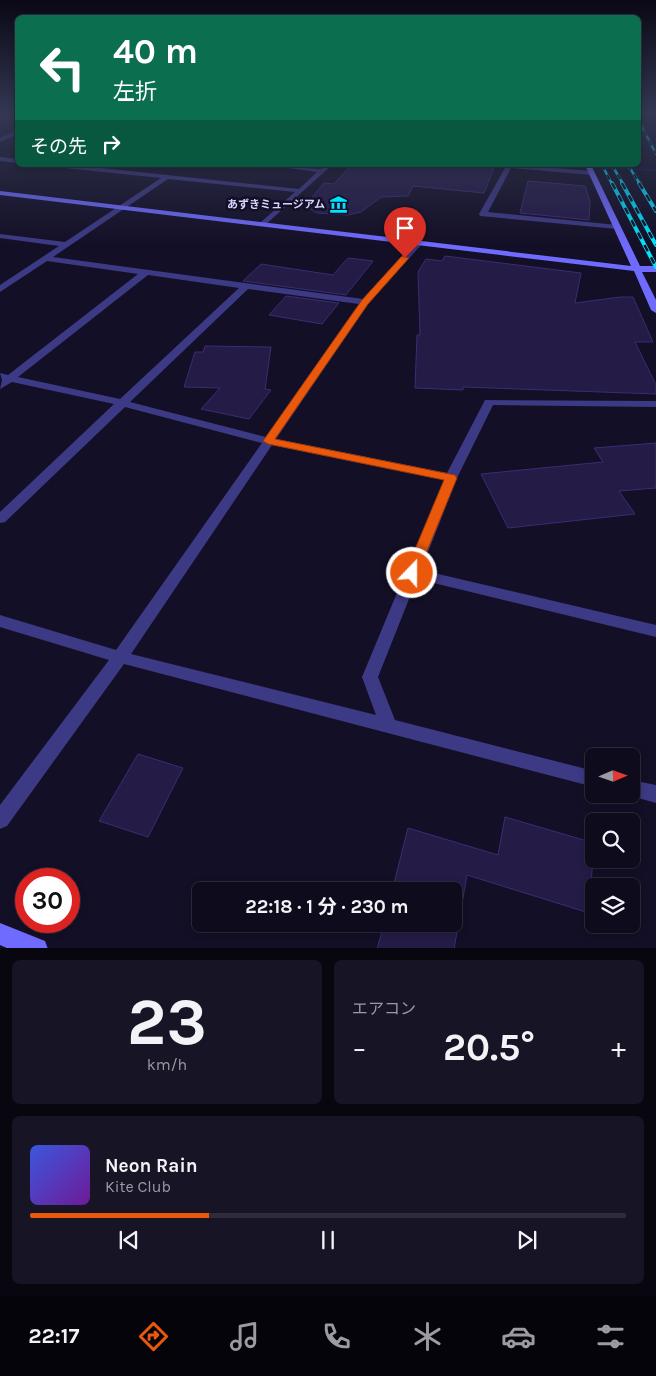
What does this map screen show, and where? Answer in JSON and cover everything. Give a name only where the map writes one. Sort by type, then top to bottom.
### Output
[{"type":"street","points":[[0,159],[15,161]]},
{"type":"street","points":[[72,167],[300,191]]},
{"type":"street","points":[[107,171],[114,167]]},
{"type":"street","points":[[287,167],[323,171]]},
{"type":"street","points":[[264,224],[327,167]]},
{"type":"street","points":[[508,167],[483,214],[617,227]]},
{"type":"street","points":[[521,167],[592,173]]},
{"type":"street","points":[[589,167],[656,310]]},
{"type":"street","points":[[1,288],[167,177]]},
{"type":"street","points":[[0,193],[418,243],[656,269]]},
{"type":"street","points":[[0,236],[68,245]]},
{"type":"street","points":[[0,820],[120,657],[365,302],[418,243]]},
{"type":"street","points":[[47,258],[365,302]]},
{"type":"street","points":[[0,386],[6,377],[145,273]]},
{"type":"street","points":[[0,519],[245,286]]},
{"type":"street","points":[[6,377],[123,403],[268,441],[451,478]]},
{"type":"street","points":[[388,726],[370,677],[451,478],[489,402],[656,404]]},
{"type":"street","points":[[412,573],[656,631]]},
{"type":"street","points":[[0,621],[120,657],[585,777]]},
{"type":"street","points":[[640,790],[656,794]]},
{"type":"street","points":[[0,934],[37,948]]},
{"type":"building","points":[[349,167],[494,168],[484,193],[413,186],[408,196],[381,197],[361,212],[348,215],[317,213],[305,206],[324,183],[334,184]]},
{"type":"building","points":[[528,181],[585,186],[590,201],[589,220],[520,213]]},
{"type":"building","points":[[445,256],[581,273],[575,303],[633,297],[653,342],[635,342],[656,385],[656,394],[463,387],[463,390],[415,388],[417,335],[420,335],[418,272],[426,259],[442,261]]},
{"type":"building","points":[[348,258],[373,261],[346,295],[243,281],[261,264],[333,275]]},
{"type":"building","points":[[286,296],[339,303],[322,324],[269,315]]},
{"type":"building","points":[[205,346],[271,347],[265,389],[271,390],[249,419],[201,409],[220,388],[184,387],[195,352],[203,352]]},
{"type":"building","points":[[656,443],[656,488],[619,491],[635,514],[508,528],[481,474],[603,462],[594,448]]},
{"type":"building","points":[[138,754],[183,768],[148,837],[99,821]]},
{"type":"building","points":[[505,817],[585,840],[585,868],[592,868],[592,878],[585,878],[585,912],[467,875],[462,903],[462,882],[394,882],[408,828],[498,855]]},
{"type":"building","points":[[382,932],[457,932],[454,948],[377,948]]},
{"type":"waterway","points":[[585,167],[656,170]]},
{"type":"railway","points":[[603,167],[612,184]]},
{"type":"railway","points":[[613,167],[623,184]]},
{"type":"railway","points":[[629,167],[640,184]]},
{"type":"railway","points":[[612,183],[656,267]]},
{"type":"railway","points":[[622,183],[656,245]]},
{"type":"railway","points":[[639,183],[656,211]]},
{"type":"place","name":"あずきミュージアム","points":[[339,204]]},
{"type":"route","points":[[405,258],[365,302],[268,441],[451,478],[412,573]]}]
